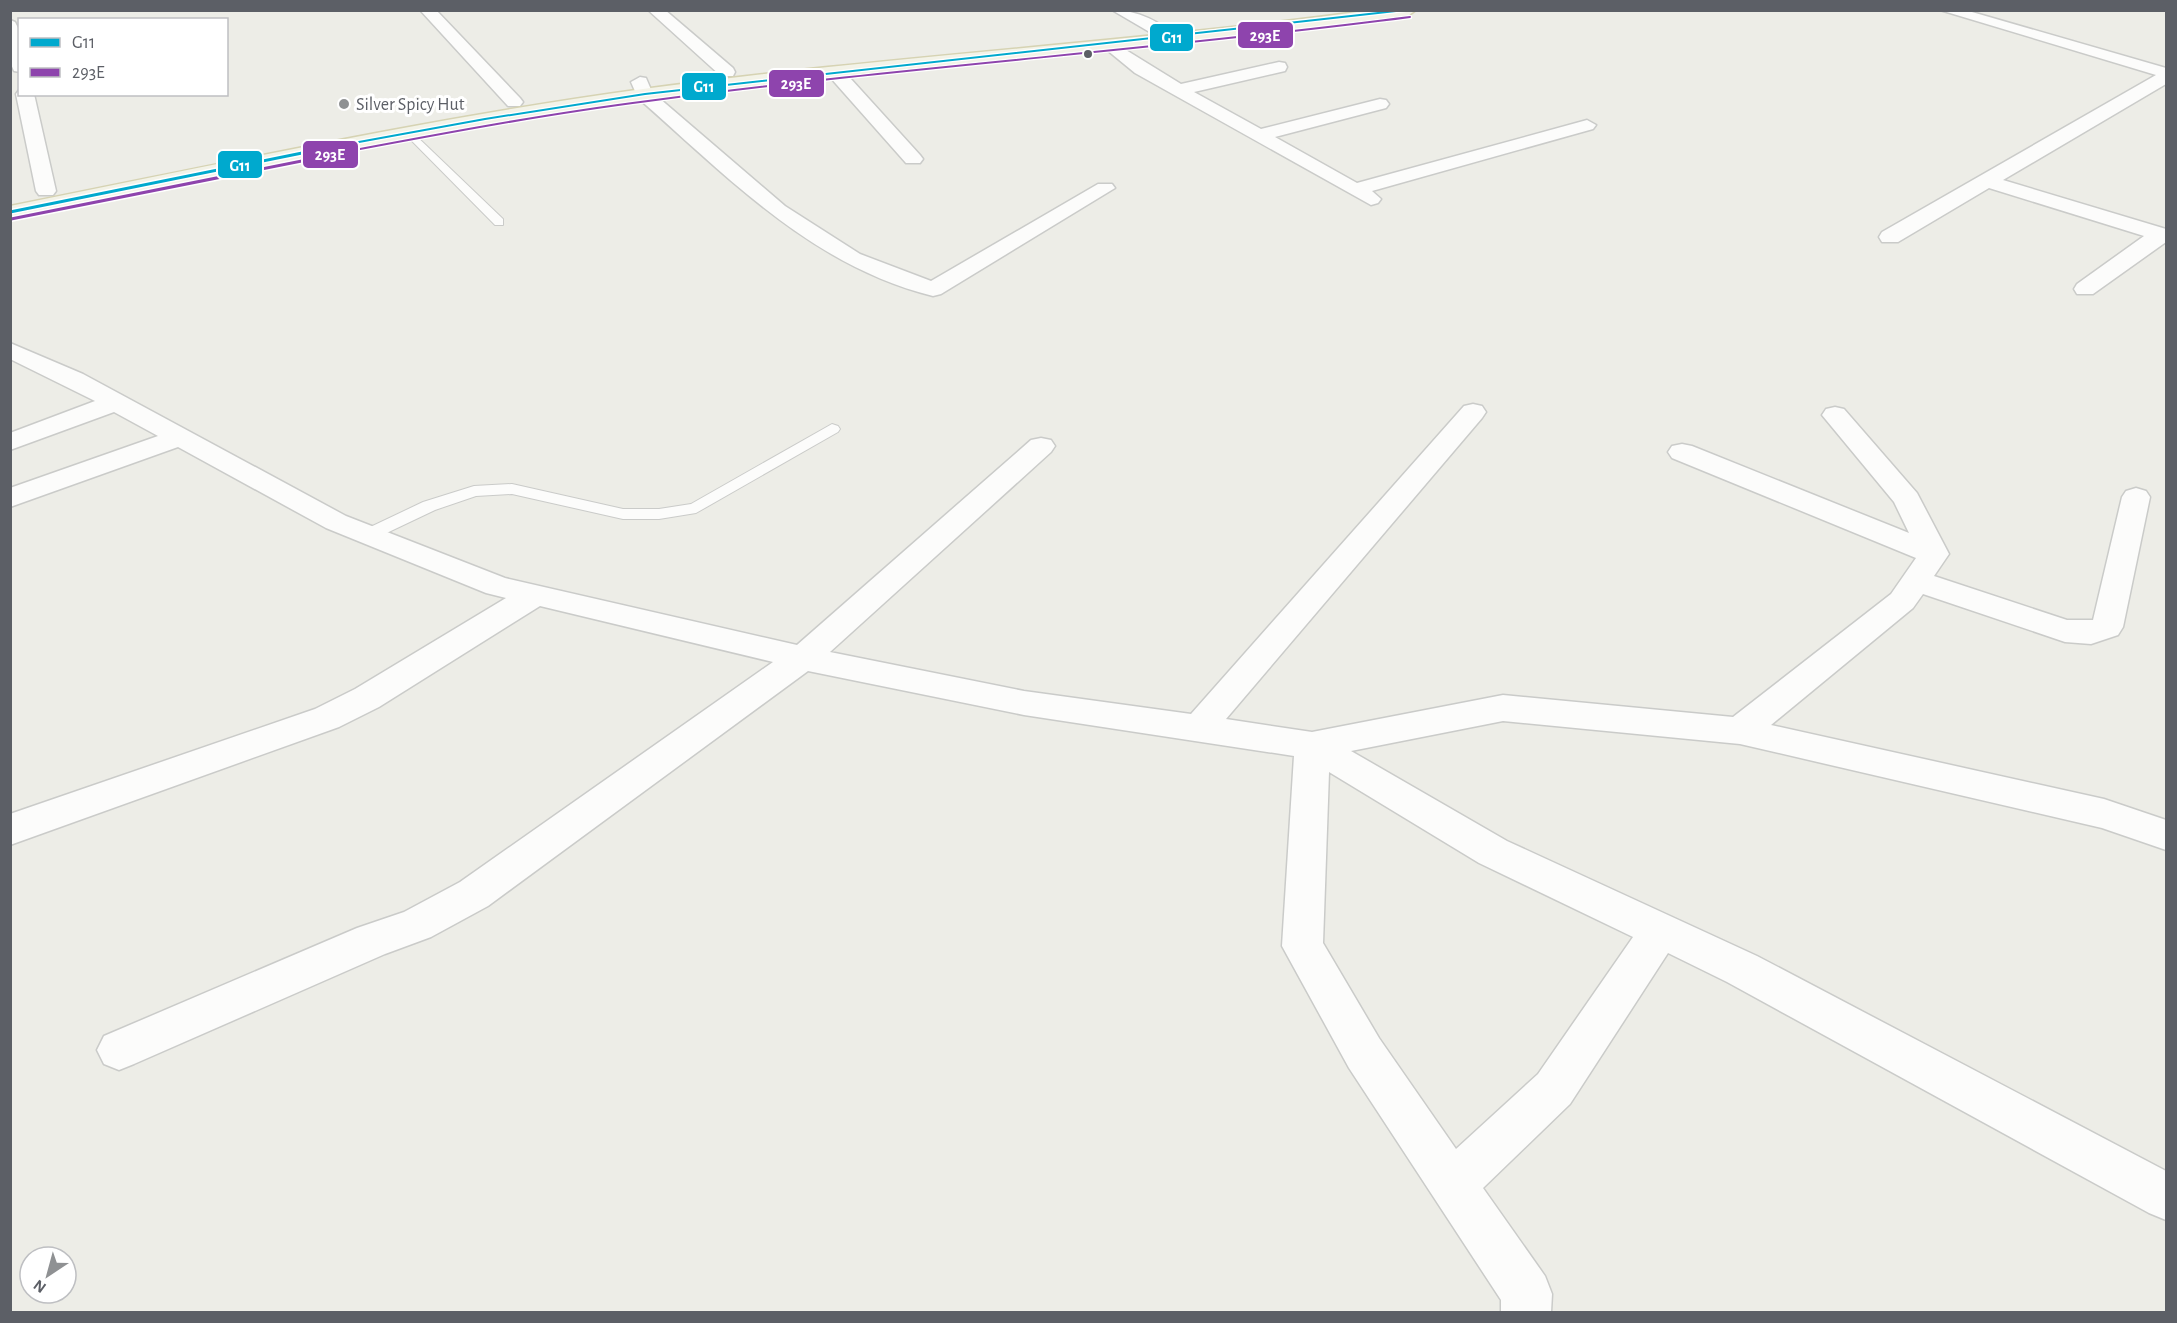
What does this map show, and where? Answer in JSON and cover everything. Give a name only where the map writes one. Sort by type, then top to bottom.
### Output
[{"type":"main road","points":[[10,198],[514,102],[642,88],[1113,47],[1165,36],[1336,10]]},
{"type":"main road","points":[[10,212],[727,72],[1165,36],[1409,10]]},
{"type":"street","points":[[427,10],[514,102]]},
{"type":"street","points":[[655,10],[727,72]]},
{"type":"street","points":[[1119,10],[1165,36]]},
{"type":"street","points":[[1947,10],[2166,75]]},
{"type":"street","points":[[10,25],[18,59]]},
{"type":"street","points":[[1113,47],[1141,69],[1363,194],[1587,124]]},
{"type":"street","points":[[1179,90],[1279,67]]},
{"type":"street","points":[[835,72],[914,159]]},
{"type":"street","points":[[1890,237],[2166,75]]},
{"type":"street","points":[[642,88],[778,210],[852,259],[933,289],[1105,188]]},
{"type":"street","points":[[25,96],[46,191]]},
{"type":"street","points":[[1258,136],[1380,104]]},
{"type":"street","points":[[1987,182],[2164,235]]},
{"type":"street","points":[[2085,289],[2164,235]]},
{"type":"street","points":[[10,350],[74,379],[336,522],[497,586],[803,658],[1024,703],[1312,745],[1503,708],[1740,731],[2104,814],[2166,835]]},
{"type":"street","points":[[10,442],[116,402]]},
{"type":"street","points":[[1198,729],[1473,412]]},
{"type":"street","points":[[1835,415],[1907,499],[1934,554]]},
{"type":"street","points":[[10,498],[180,437]]},
{"type":"street","points":[[119,1050],[371,941],[417,925],[474,894],[803,658],[1041,446]]},
{"type":"street","points":[[1682,452],[1934,554]]},
{"type":"street","points":[[1916,581],[2065,631],[2091,633],[2108,627],[2136,497]]},
{"type":"street","points":[[1740,731],[1902,601],[1934,554]]},
{"type":"street","points":[[10,830],[327,718],[367,698],[537,594]]},
{"type":"street","points":[[1312,745],[1493,852],[1742,969],[2166,1196]]},
{"type":"street","points":[[1312,745],[1302,946],[1364,1053],[1533,1306]]},
{"type":"street","points":[[1453,1184],[1554,1089],[1660,931]]},
{"type":"lane","points":[[410,133],[499,222]]},
{"type":"lane","points":[[368,534],[429,506],[474,491],[512,489],[623,514],[659,514],[696,508],[832,429]]},
{"type":"transit line","name":"G11","points":[[10,212],[406,133],[645,94],[834,71],[1215,33],[1405,10]]},
{"type":"transit line","name":"293E","points":[[11,219],[408,140],[647,101],[742,89],[1219,40],[1410,17]]},
{"type":"place","name":"Silver Spicy Hut","points":[[344,104]]}]
